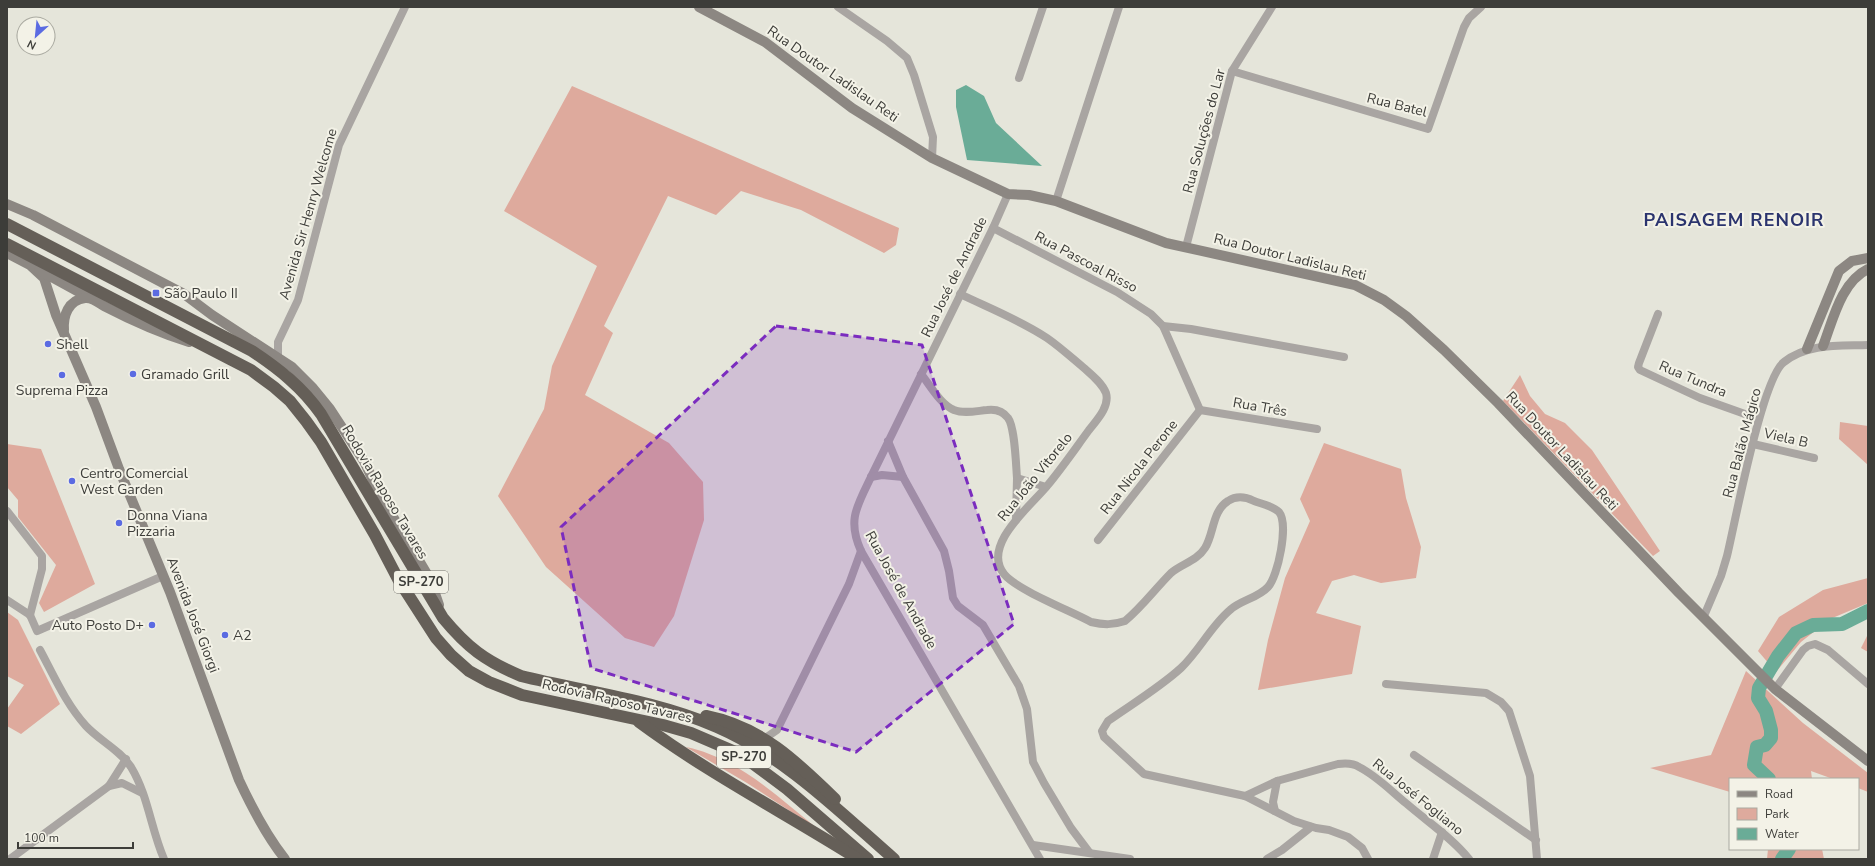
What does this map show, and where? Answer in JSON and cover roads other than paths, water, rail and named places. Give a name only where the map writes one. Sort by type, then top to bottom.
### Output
[{"type":"highway","name":"Rodovia Raposo Tavares","points":[[7,224],[252,351],[273,364],[293,381],[310,399],[327,424],[443,618],[459,638],[479,655],[500,668],[521,676],[659,707],[717,727],[765,752],[791,771],[894,859]]},
{"type":"highway","name":"Rodovia Raposo Tavares","points":[[7,244],[251,370],[274,387],[290,402],[321,442],[398,578],[436,638],[451,655],[469,670],[489,682],[522,695],[634,718],[691,733],[740,754],[787,789],[868,859]]},
{"type":"highway","points":[[659,707],[733,723],[764,739],[785,754],[840,804],[872,840]]},
{"type":"highway","points":[[634,718],[670,745],[730,783],[824,837],[858,859]]},
{"type":"street","name":"Avenida Sir Henry Welcome","points":[[278,342],[298,300],[339,144],[405,7]]},
{"type":"street","name":"Rua Doutor Ladislau Reti","points":[[699,7],[765,42],[852,108],[932,158],[1008,194],[1029,195],[1056,201],[1160,241],[1355,285],[1384,300],[1406,316],[1444,350],[1498,403],[1674,589],[1704,616],[1773,687],[1868,761]]},
{"type":"street","points":[[838,7],[887,41],[907,58],[914,75],[933,137],[932,158]]},
{"type":"street","points":[[1019,78],[1043,7]]},
{"type":"street","points":[[1056,201],[1118,7]]},
{"type":"street","name":"Rua Soluções do Lar","points":[[1186,247],[1232,71],[1272,7]]},
{"type":"street","name":"Rua Batel","points":[[1232,71],[1428,129],[1464,28],[1470,18],[1481,7]]},
{"type":"street","name":"Rua José de Andrade","points":[[1008,194],[993,228],[871,477],[860,501],[853,525],[855,537],[861,551],[1040,859]]},
{"type":"street","points":[[7,204],[33,215],[184,294],[212,315],[292,367],[320,397],[364,461],[380,495],[430,579],[443,618]]},
{"type":"street","name":"Rua Pascoal Risso","points":[[993,228],[1130,300],[1151,314],[1163,326],[1200,410]]},
{"type":"street","name":"Avenida José Giorgi","points":[[7,253],[155,332],[208,348]]},
{"type":"street","points":[[1807,349],[1839,271],[1852,261],[1868,258]]},
{"type":"street","name":"Avenida José Giorgi","points":[[30,265],[44,278],[56,315],[163,576],[249,804],[285,859]]},
{"type":"street","points":[[1824,346],[1846,288],[1855,278],[1868,269]]},
{"type":"street","name":"Rua João Vitorelo","points":[[960,294],[1045,337],[1060,347],[1096,380],[1105,391],[1107,398],[1102,413],[1046,487],[1016,520],[1007,533],[998,552],[998,560],[1005,574],[1020,586],[1092,622],[1104,625],[1115,625],[1125,621],[1171,574],[1198,556],[1209,540],[1218,512],[1229,500],[1236,497],[1246,498],[1272,507],[1279,513],[1283,521],[1284,531],[1276,573],[1268,587],[1260,593],[1238,603],[1228,611],[1182,667],[1108,721],[1102,731],[1104,737],[1144,774],[1245,796]]},
{"type":"street","points":[[64,332],[64,323],[69,307],[78,300],[90,298]]},
{"type":"street","name":"Rua Tundra","points":[[1658,314],[1639,363],[1638,367],[1640,370],[1700,398],[1759,420]]},
{"type":"street","points":[[1163,326],[1191,328],[1344,357]]},
{"type":"street","points":[[263,347],[278,342],[278,357]]},
{"type":"street","name":"Rua Balão Mágico","points":[[1704,616],[1721,576],[1727,556],[1759,420],[1777,368],[1784,362],[1807,349],[1824,346],[1868,345]]},
{"type":"street","points":[[921,374],[944,403],[953,410],[967,412],[996,410],[1003,413],[1009,419],[1012,427],[1017,478],[1016,520]]},
{"type":"street","name":"Rua Três","points":[[1200,410],[1317,429]]},
{"type":"street","name":"Rua Nicola Perone","points":[[1098,540],[1200,410]]},
{"type":"street","points":[[888,441],[903,477],[944,551],[953,598],[958,606],[983,625],[1019,686],[1027,709],[1034,762],[1044,783],[1071,828],[1089,852]]},
{"type":"street","name":"Viela B","points":[[1753,444],[1814,458]]},
{"type":"street","points":[[871,477],[882,474],[903,477]]},
{"type":"street","points":[[1017,478],[1046,487]]},
{"type":"street","points":[[7,511],[42,556],[42,569],[30,615]]},
{"type":"street","points":[[764,739],[777,730],[849,584],[861,551]]},
{"type":"street","points":[[7,600],[30,615],[37,631],[163,576]]},
{"type":"street","points":[[1773,687],[1803,650],[1808,646],[1815,644],[1828,650],[1868,684]]},
{"type":"street","points":[[40,650],[77,716],[87,728],[126,759],[142,793],[164,859]]},
{"type":"street","points":[[1386,684],[1486,693],[1501,702],[1508,711],[1530,776],[1537,859]]},
{"type":"street","points":[[777,730],[780,743],[785,754]]},
{"type":"street","points":[[1414,756],[1536,840]]},
{"type":"street","points":[[10,859],[109,786],[126,759]]},
{"type":"street","name":"Rua José Fogliano","points":[[1245,796],[1276,781],[1338,764],[1347,763],[1358,766],[1442,832],[1469,859]]},
{"type":"street","points":[[1275,810],[1273,802],[1276,781]]},
{"type":"street","points":[[109,786],[122,783],[142,793]]},
{"type":"street","points":[[1245,796],[1294,821],[1311,827],[1329,830],[1348,837],[1362,848],[1368,859]]},
{"type":"street","points":[[1267,859],[1282,850],[1311,827]]},
{"type":"street","points":[[1433,859],[1442,832]]},
{"type":"street","points":[[1033,845],[1130,859]]},
{"type":"water","points":[[966,85],[984,96],[996,123],[1042,166],[967,160],[956,107],[956,90]]},
{"type":"waterway","points":[[1768,778],[1754,765],[1757,747],[1765,745],[1771,738],[1771,730],[1766,711],[1758,698],[1759,688],[1778,656],[1796,633],[1813,625],[1842,624],[1868,611]]},
{"type":"waterway","points":[[1782,859],[1788,850]]},
{"type":"place","name":"São Paulo II","points":[[156,293]]},
{"type":"place","name":"Shell","points":[[48,344]]},
{"type":"place","name":"Gramado Grill","points":[[133,374]]},
{"type":"place","name":"Suprema Pizza","points":[[62,375]]},
{"type":"place","name":"Centro Comercial West Garden","points":[[72,481]]},
{"type":"place","name":"Donna Viana Pizzaria","points":[[119,523]]},
{"type":"place","name":"Auto Posto D+","points":[[152,625]]},
{"type":"place","name":"A2","points":[[225,635]]},
{"type":"district","name":"PAISAGEM RENOIR","points":[[1734,220]]}]
